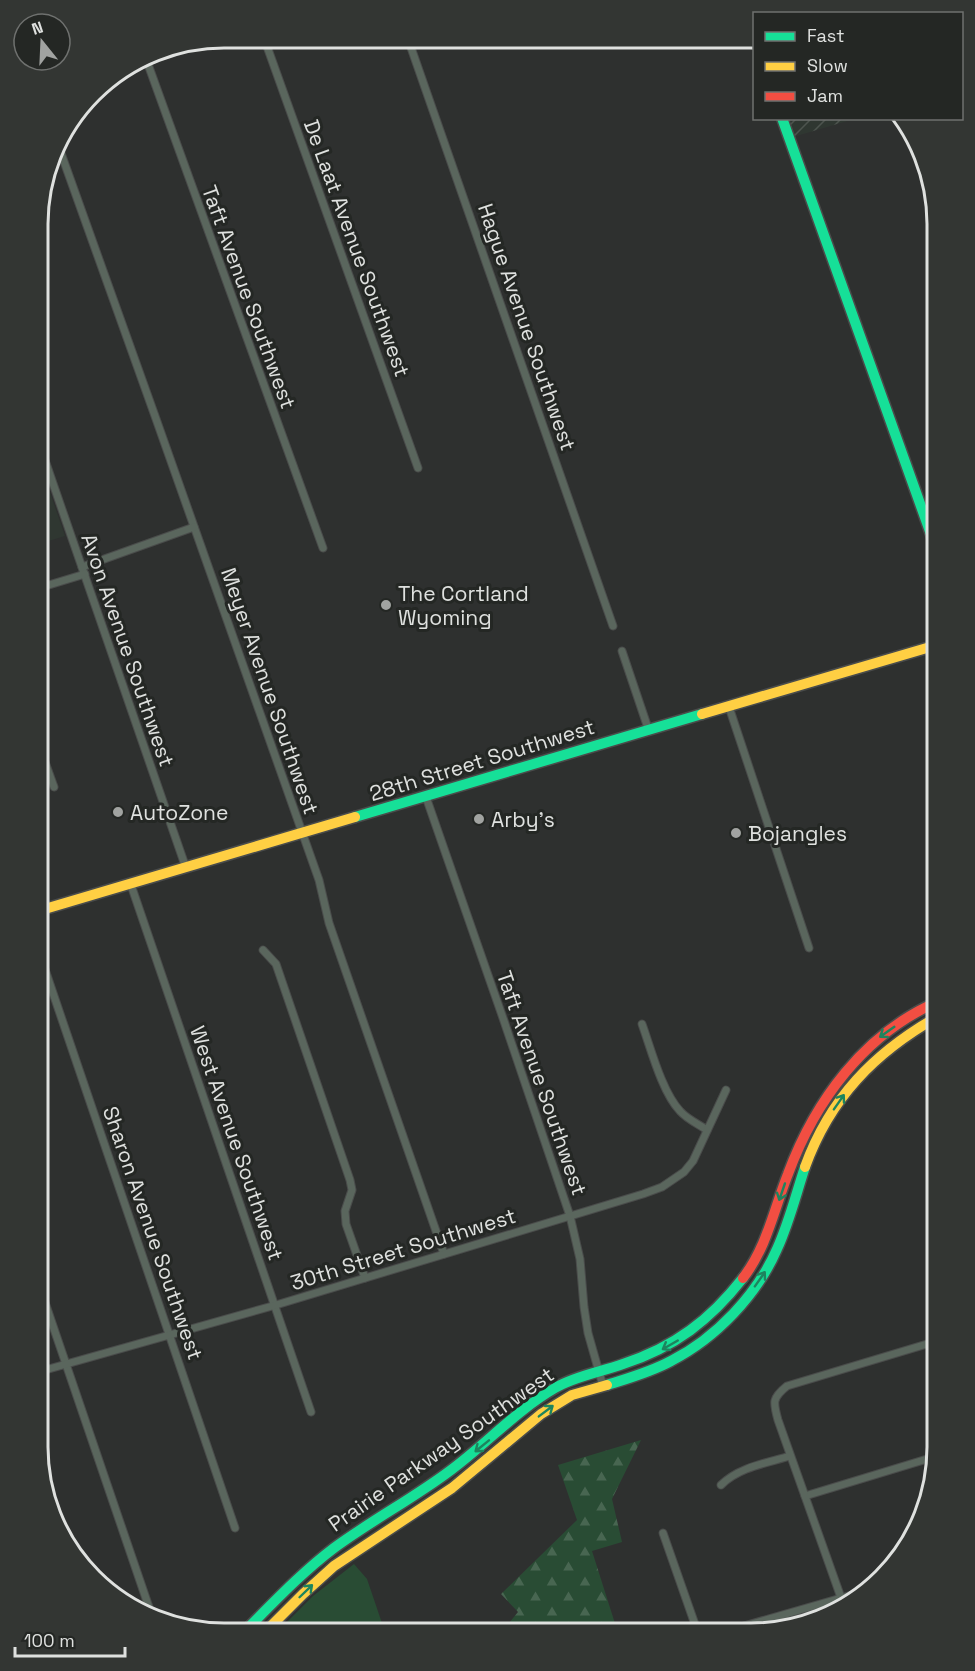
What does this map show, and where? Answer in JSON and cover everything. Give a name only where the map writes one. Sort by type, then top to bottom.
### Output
[{"type":"street","name":"De Laat Avenue Southwest","points":[[268,48],[418,468]]},
{"type":"street","name":"Hague Avenue Southwest","points":[[411,48],[613,626]]},
{"type":"street","name":"Taft Avenue Southwest","points":[[148,65],[323,548]]},
{"type":"street","points":[[783,120],[927,523]]},
{"type":"street","name":"Meyer Avenue Southwest","points":[[62,155],[319,880],[329,923],[444,1254]]},
{"type":"street","name":"Avon Avenue Southwest","points":[[48,469],[186,868]]},
{"type":"street","points":[[48,585],[194,527]]},
{"type":"street","name":"28th Street Southwest","points":[[48,908],[927,648]]},
{"type":"street","points":[[622,651],[649,731]]},
{"type":"street","points":[[729,707],[809,948]]},
{"type":"street","points":[[48,770],[54,787]]},
{"type":"street","name":"Taft Avenue Southwest","points":[[426,797],[570,1216],[580,1258],[586,1324],[603,1386]]},
{"type":"street","name":"West Avenue Southwest","points":[[131,885],[311,1412]]},
{"type":"street","points":[[263,950],[276,964],[350,1180],[352,1190],[345,1211],[346,1224],[365,1278]]},
{"type":"street","name":"Sharon Avenue Southwest","points":[[48,978],[235,1528]]},
{"type":"street","name":"Prairie Parkway Southwest","points":[[253,1623],[304,1571],[333,1548],[449,1472],[532,1404],[556,1388],[637,1360],[670,1345],[686,1336],[704,1321],[731,1292],[758,1257],[788,1173],[817,1110],[832,1088],[851,1064],[885,1032],[927,1008]]},
{"type":"street","name":"Prairie Parkway Southwest","points":[[274,1623],[318,1580],[344,1559],[466,1477],[549,1408],[569,1396],[652,1371],[678,1359],[701,1343],[742,1301],[774,1257],[808,1159],[830,1114],[866,1068],[889,1047],[927,1022]]},
{"type":"street","points":[[642,1024],[672,1102],[689,1119],[707,1130]]},
{"type":"street","name":"30th Street Southwest","points":[[48,1369],[276,1305],[662,1187],[684,1172],[693,1161],[726,1090]]},
{"type":"street","points":[[731,1292],[742,1301]]},
{"type":"street","points":[[48,1312],[148,1605]]},
{"type":"street","points":[[841,1598],[790,1456],[774,1408],[774,1399],[787,1386],[927,1344]]},
{"type":"street","points":[[721,1485],[738,1473],[790,1456]]},
{"type":"street","points":[[805,1496],[927,1459]]},
{"type":"street","points":[[663,1533],[694,1623]]},
{"type":"street","points":[[764,1622],[825,1606]]},
{"type":"shaded area","points":[[788,120],[851,120],[793,137]]},
{"type":"shaded area","points":[[48,487],[65,536],[48,541]]},
{"type":"green space","points":[[641,1440],[612,1499],[622,1542],[592,1551],[615,1623],[509,1623],[518,1612],[501,1594],[577,1520],[558,1465]]},
{"type":"green space","points":[[354,1564],[367,1579],[382,1623],[286,1623],[313,1596]]},
{"type":"traffic: fast","points":[[783,120],[927,523]]},
{"type":"traffic: fast","points":[[355,817],[702,714]]},
{"type":"traffic: fast","points":[[607,1385],[648,1372],[688,1351],[719,1328],[747,1299],[769,1266],[777,1249],[805,1167]]},
{"type":"traffic: fast","points":[[253,1623],[322,1558],[348,1538],[451,1470],[541,1397],[571,1380],[642,1357],[675,1340],[718,1307],[743,1278]]},
{"type":"traffic: slow","points":[[702,714],[927,648]]},
{"type":"traffic: slow","points":[[48,908],[355,817]]},
{"type":"traffic: slow","points":[[805,1167],[827,1120],[857,1080],[893,1046],[927,1023]]},
{"type":"traffic: slow","points":[[274,1623],[334,1566],[452,1488],[541,1414],[572,1395],[607,1385]]},
{"type":"traffic: jam","points":[[743,1278],[764,1241],[799,1147],[828,1096],[865,1051],[887,1032],[927,1007]]},
{"type":"place","name":"The Cortland Wyoming","points":[[386,605]]},
{"type":"place","name":"AutoZone","points":[[118,812]]},
{"type":"place","name":"Arby's","points":[[479,819]]},
{"type":"place","name":"Bojangles","points":[[736,833]]}]
